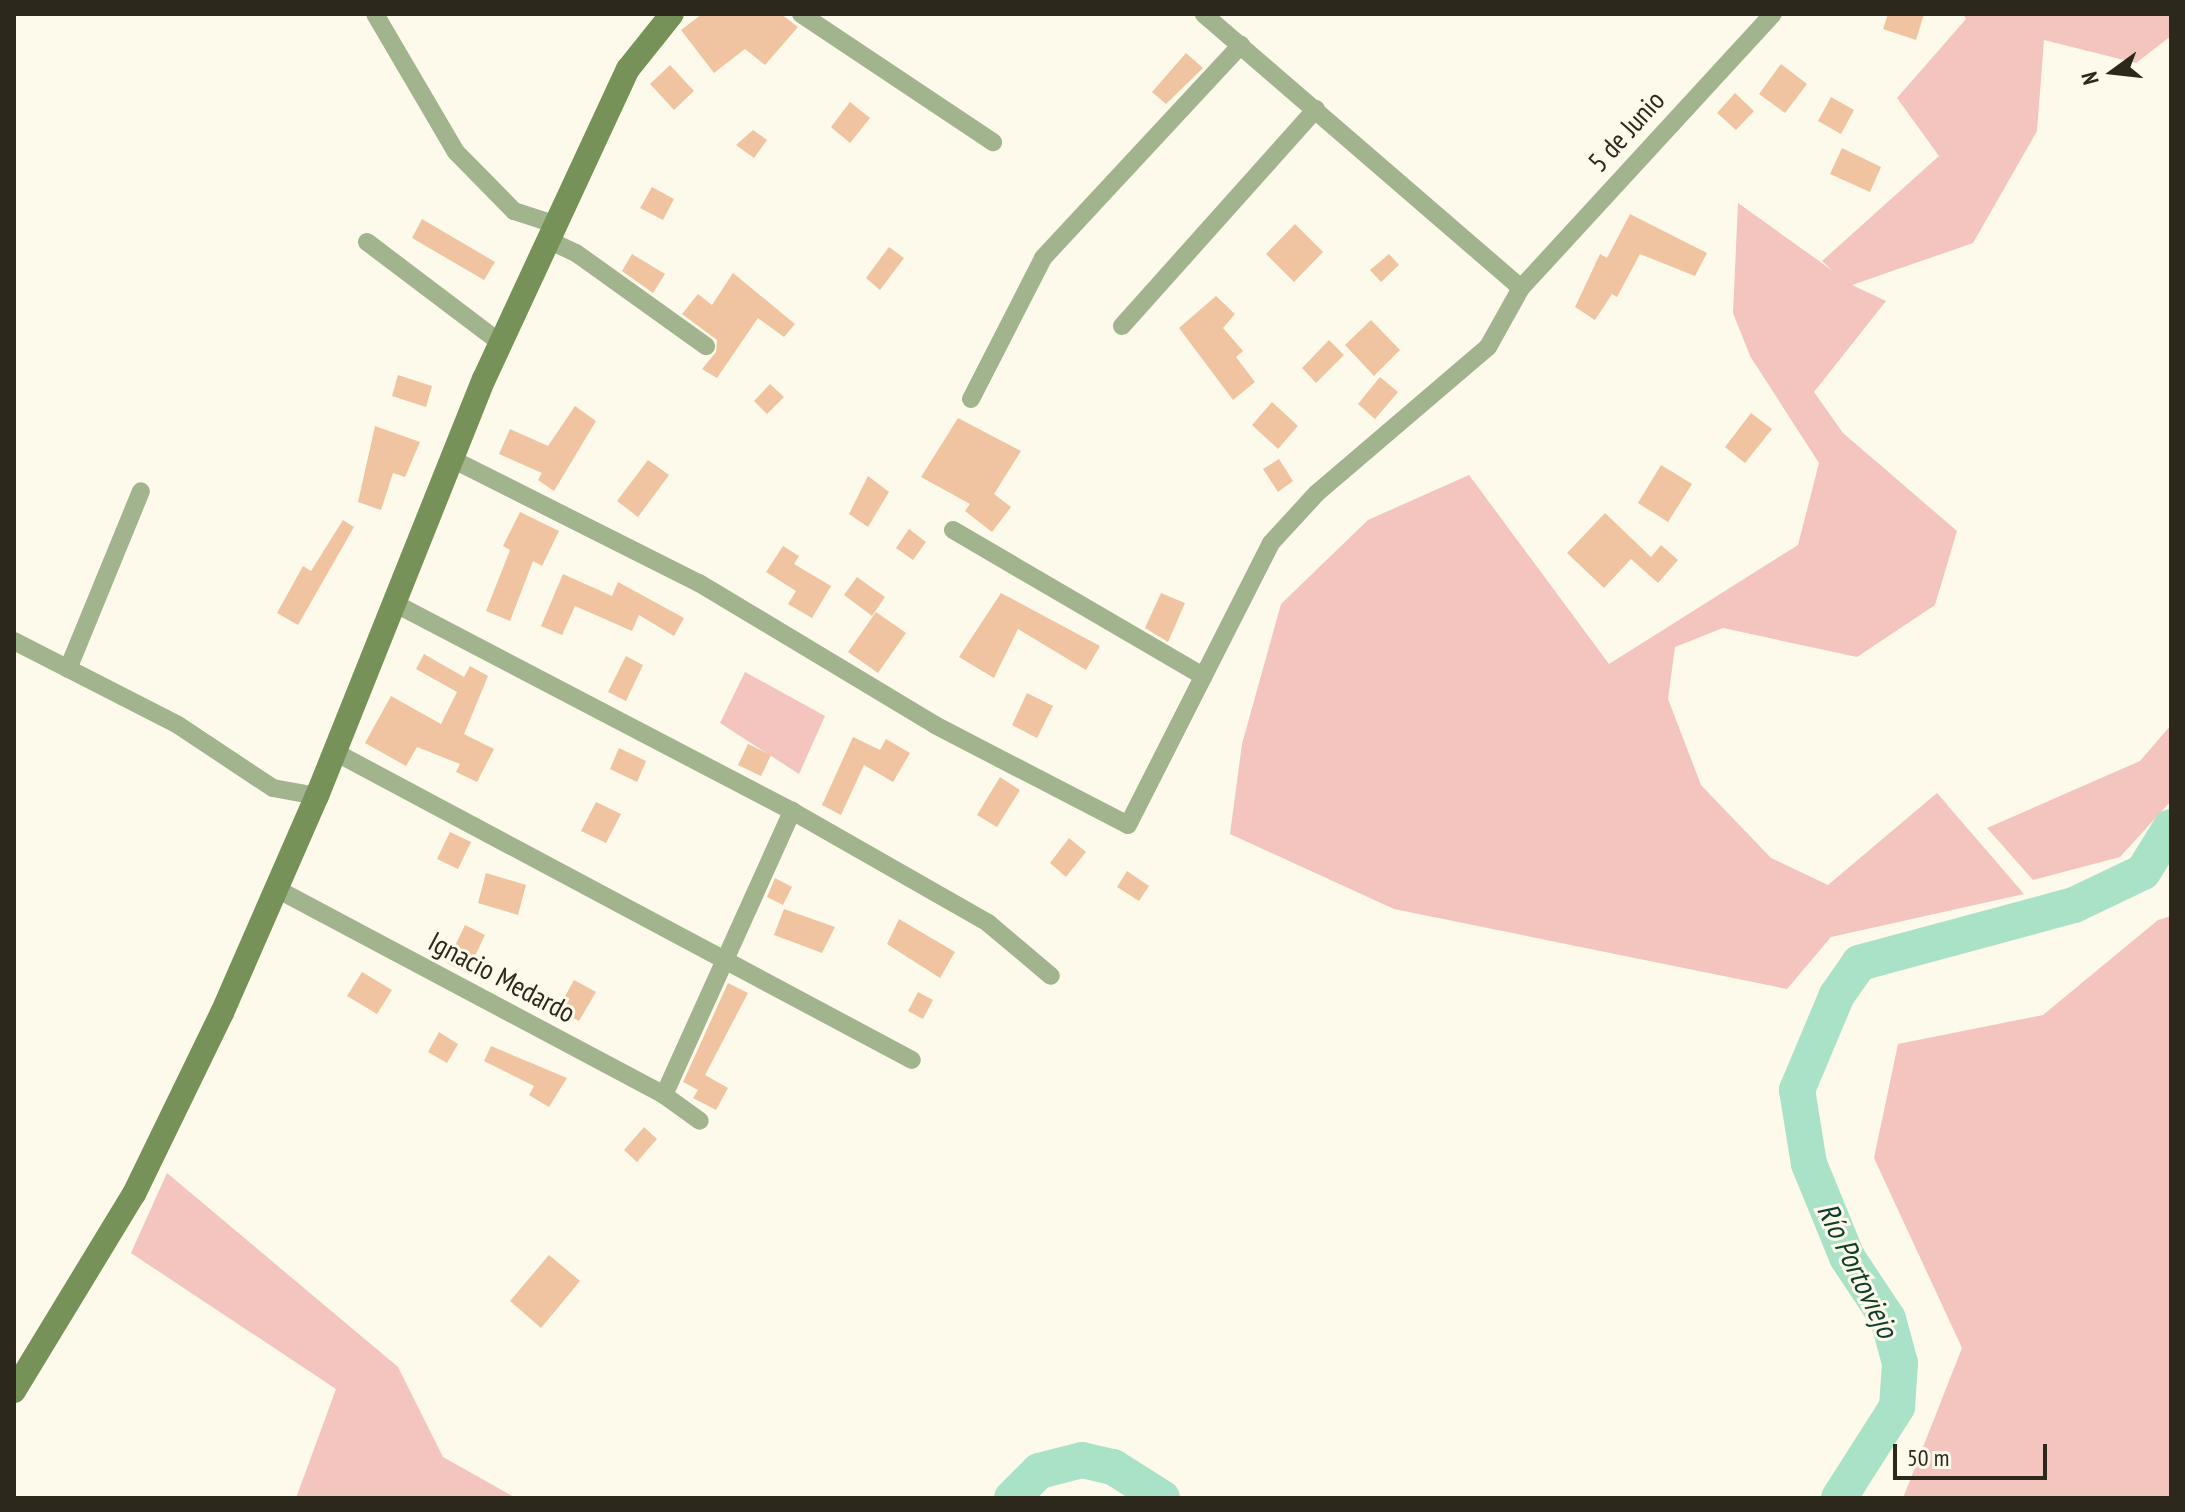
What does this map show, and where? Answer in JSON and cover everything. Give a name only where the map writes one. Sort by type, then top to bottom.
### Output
[{"type":"street","points":[[375,14],[456,152],[514,211],[551,232],[706,346]]},
{"type":"street","points":[[14,1391],[134,1194],[317,796],[452,459],[551,232],[628,69],[672,14]]},
{"type":"street","points":[[801,14],[993,142]]},
{"type":"street","points":[[1204,14],[1521,288]]},
{"type":"street","name":"5 de Junio","points":[[452,459],[699,583],[935,725],[1128,825],[1271,543],[1317,493],[1488,347],[1521,288],[1773,14]]},
{"type":"street","points":[[971,399],[1043,258],[1241,45]]},
{"type":"street","points":[[1122,326],[1316,109]]},
{"type":"street","points":[[367,242],[502,344]]},
{"type":"street","points":[[68,669],[141,491]]},
{"type":"street","points":[[953,530],[1203,676]]},
{"type":"street","points":[[394,603],[792,811],[988,923],[1051,976]]},
{"type":"street","points":[[14,641],[178,725],[273,788],[317,796]]},
{"type":"street","points":[[333,751],[912,1060]]},
{"type":"street","points":[[664,1095],[792,811]]},
{"type":"street","name":"Ignacio Medardo","points":[[275,888],[664,1095],[700,1121]]},
{"type":"shaded area","points":[[1963,14],[2171,14],[2171,36],[2136,63],[2044,40],[2037,131],[1973,243],[1852,285],[1886,301],[1814,392],[1843,433],[1957,531],[1935,605],[1857,657],[1723,628],[1675,647],[1668,699],[1701,785],[1771,858],[1828,885],[1937,793],[2024,894],[1831,937],[1787,989],[1394,909],[1230,834],[1242,744],[1281,604],[1368,520],[1469,475],[1609,664],[1798,545],[1819,463],[1750,356],[1733,313],[1738,203],[1833,271],[1822,261],[1939,156],[1897,98],[1966,19]]},
{"type":"shaded area","points":[[745,672],[825,716],[799,774],[720,723]]},
{"type":"shaded area","points":[[2171,725],[2171,801],[2120,857],[2033,880],[1987,828],[2140,761]]},
{"type":"shaded area","points":[[2171,916],[2171,1498],[1903,1498],[1962,1348],[1874,1158],[1898,1044],[2043,1015],[2158,920]]},
{"type":"shaded area","points":[[167,1173],[398,1367],[443,1457],[516,1498],[296,1498],[336,1389],[131,1253]]},
{"type":"building","points":[[702,14],[781,14],[798,27],[765,65],[745,49],[714,73],[681,30]]},
{"type":"building","points":[[1888,14],[1924,14],[1916,40],[1883,29]]},
{"type":"building","points":[[1186,53],[1203,68],[1166,104],[1152,92]]},
{"type":"building","points":[[1781,64],[1807,84],[1785,113],[1759,94]]},
{"type":"building","points":[[670,65],[694,91],[674,110],[650,84]]},
{"type":"building","points":[[1735,93],[1754,111],[1736,130],[1717,113]]},
{"type":"building","points":[[1831,97],[1854,110],[1841,134],[1818,121]]},
{"type":"building","points":[[850,102],[870,118],[850,143],[831,127]]},
{"type":"building","points":[[753,130],[767,140],[754,158],[736,145]]},
{"type":"building","points":[[1842,148],[1881,167],[1870,192],[1830,174]]},
{"type":"building","points":[[652,187],[674,199],[663,220],[640,208]]},
{"type":"building","points":[[1630,214],[1707,253],[1695,276],[1640,254],[1617,297],[1612,294],[1595,320],[1575,307],[1600,254],[1607,258]]},
{"type":"building","points":[[422,219],[495,262],[484,280],[412,238]]},
{"type":"building","points":[[1295,224],[1323,252],[1294,282],[1266,254]]},
{"type":"building","points":[[889,247],[904,258],[880,290],[866,278]]},
{"type":"building","points":[[632,254],[665,274],[653,293],[622,271]]},
{"type":"building","points":[[1389,254],[1399,265],[1381,282],[1370,270]]},
{"type":"building","points":[[733,273],[795,324],[784,337],[758,318],[717,378],[702,369],[716,352],[717,340],[682,314],[698,294],[712,305]]},
{"type":"building","points":[[1216,296],[1235,314],[1223,328],[1243,351],[1236,357],[1255,382],[1233,400],[1179,328]]},
{"type":"building","points":[[1371,320],[1400,350],[1374,376],[1345,345]]},
{"type":"building","points":[[1329,340],[1344,355],[1316,383],[1302,368]]},
{"type":"building","points":[[398,375],[432,386],[426,407],[392,396]]},
{"type":"building","points":[[1380,377],[1398,392],[1375,419],[1358,404]]},
{"type":"building","points":[[770,384],[784,397],[767,414],[754,401]]},
{"type":"building","points":[[1272,402],[1298,426],[1278,449],[1252,425]]},
{"type":"building","points":[[575,406],[596,421],[554,491],[538,480],[542,473],[499,454],[510,429],[548,446]]},
{"type":"building","points":[[1751,413],[1772,429],[1745,463],[1725,447]]},
{"type":"building","points":[[958,418],[1021,451],[994,494],[1011,507],[992,532],[965,511],[970,504],[921,477]]},
{"type":"building","points":[[375,426],[420,442],[405,477],[393,473],[381,510],[358,502]]},
{"type":"building","points":[[1279,459],[1293,481],[1278,492],[1263,469]]},
{"type":"building","points":[[648,460],[669,475],[638,517],[617,501]]},
{"type":"building","points":[[1661,465],[1692,484],[1668,522],[1638,503]]},
{"type":"building","points":[[868,476],[889,492],[868,527],[849,514]]},
{"type":"building","points":[[520,512],[559,531],[542,566],[533,561],[510,621],[486,611],[510,550],[503,546]]},
{"type":"building","points":[[1605,513],[1651,557],[1661,545],[1678,560],[1658,583],[1631,559],[1604,588],[1567,553]]},
{"type":"building","points":[[343,520],[354,527],[298,625],[277,613],[303,566],[311,571]]},
{"type":"building","points":[[909,529],[926,542],[913,560],[896,548]]},
{"type":"building","points":[[783,546],[799,556],[794,564],[831,586],[812,618],[788,604],[796,591],[766,572]]},
{"type":"building","points":[[563,574],[612,596],[618,582],[684,618],[674,636],[639,615],[632,631],[575,606],[562,635],[541,626]]},
{"type":"building","points":[[857,577],[885,597],[872,616],[844,595]]},
{"type":"building","points":[[1001,593],[1100,646],[1086,670],[1018,629],[994,678],[959,657]]},
{"type":"building","points":[[1161,593],[1185,603],[1168,642],[1145,628]]},
{"type":"building","points":[[876,612],[906,633],[878,673],[848,652]]},
{"type":"building","points":[[424,654],[464,677],[470,666],[488,676],[464,734],[494,749],[477,782],[456,772],[460,764],[417,747],[406,766],[365,743],[391,696],[441,724],[457,692],[416,669]]},
{"type":"building","points":[[626,656],[643,665],[626,701],[608,692]]},
{"type":"building","points":[[1027,693],[1053,706],[1037,738],[1012,725]]},
{"type":"building","points":[[853,737],[880,750],[886,739],[910,753],[893,782],[864,765],[841,815],[822,805]]},
{"type":"building","points":[[748,744],[771,755],[761,776],[738,765]]},
{"type":"building","points":[[619,748],[646,761],[637,782],[610,769]]},
{"type":"building","points":[[1000,777],[1020,790],[997,827],[977,815]]},
{"type":"building","points":[[596,802],[621,814],[606,843],[581,831]]},
{"type":"building","points":[[450,832],[471,842],[458,869],[437,859]]},
{"type":"building","points":[[1069,838],[1086,852],[1066,877],[1050,863]]},
{"type":"building","points":[[1127,871],[1149,886],[1139,901],[1117,887]]},
{"type":"building","points":[[486,873],[526,885],[518,915],[478,903]]},
{"type":"building","points":[[775,878],[792,887],[783,905],[767,897]]},
{"type":"building","points":[[784,909],[835,927],[822,953],[774,935]]},
{"type":"building","points":[[899,919],[955,952],[940,978],[887,944]]},
{"type":"building","points":[[465,925],[485,935],[467,973],[447,963]]},
{"type":"building","points":[[362,972],[392,990],[377,1014],[347,996]]},
{"type":"building","points":[[574,980],[596,992],[579,1021],[558,1009]]},
{"type":"building","points":[[728,983],[748,993],[705,1075],[728,1088],[716,1110],[693,1098],[698,1090],[683,1082]]},
{"type":"building","points":[[918,992],[933,1000],[923,1019],[908,1011]]},
{"type":"building","points":[[439,1032],[458,1044],[447,1063],[428,1052]]},
{"type":"building","points":[[491,1046],[567,1078],[549,1107],[529,1095],[534,1086],[484,1061]]},
{"type":"building","points":[[644,1127],[657,1139],[637,1162],[624,1150]]},
{"type":"building","points":[[549,1255],[580,1281],[541,1328],[510,1301]]},
{"type":"waterway","name":"Río Portoviejo","points":[[1839,1498],[1897,1407],[1900,1363],[1888,1319],[1847,1257],[1809,1164],[1797,1090],[1837,995],[1859,963],[2074,905],[2143,872],[2171,827]]},
{"type":"waterway","name":"Río Portoviejo","points":[[1012,1498],[1039,1471],[1082,1460],[1113,1467],[1162,1498]]}]
